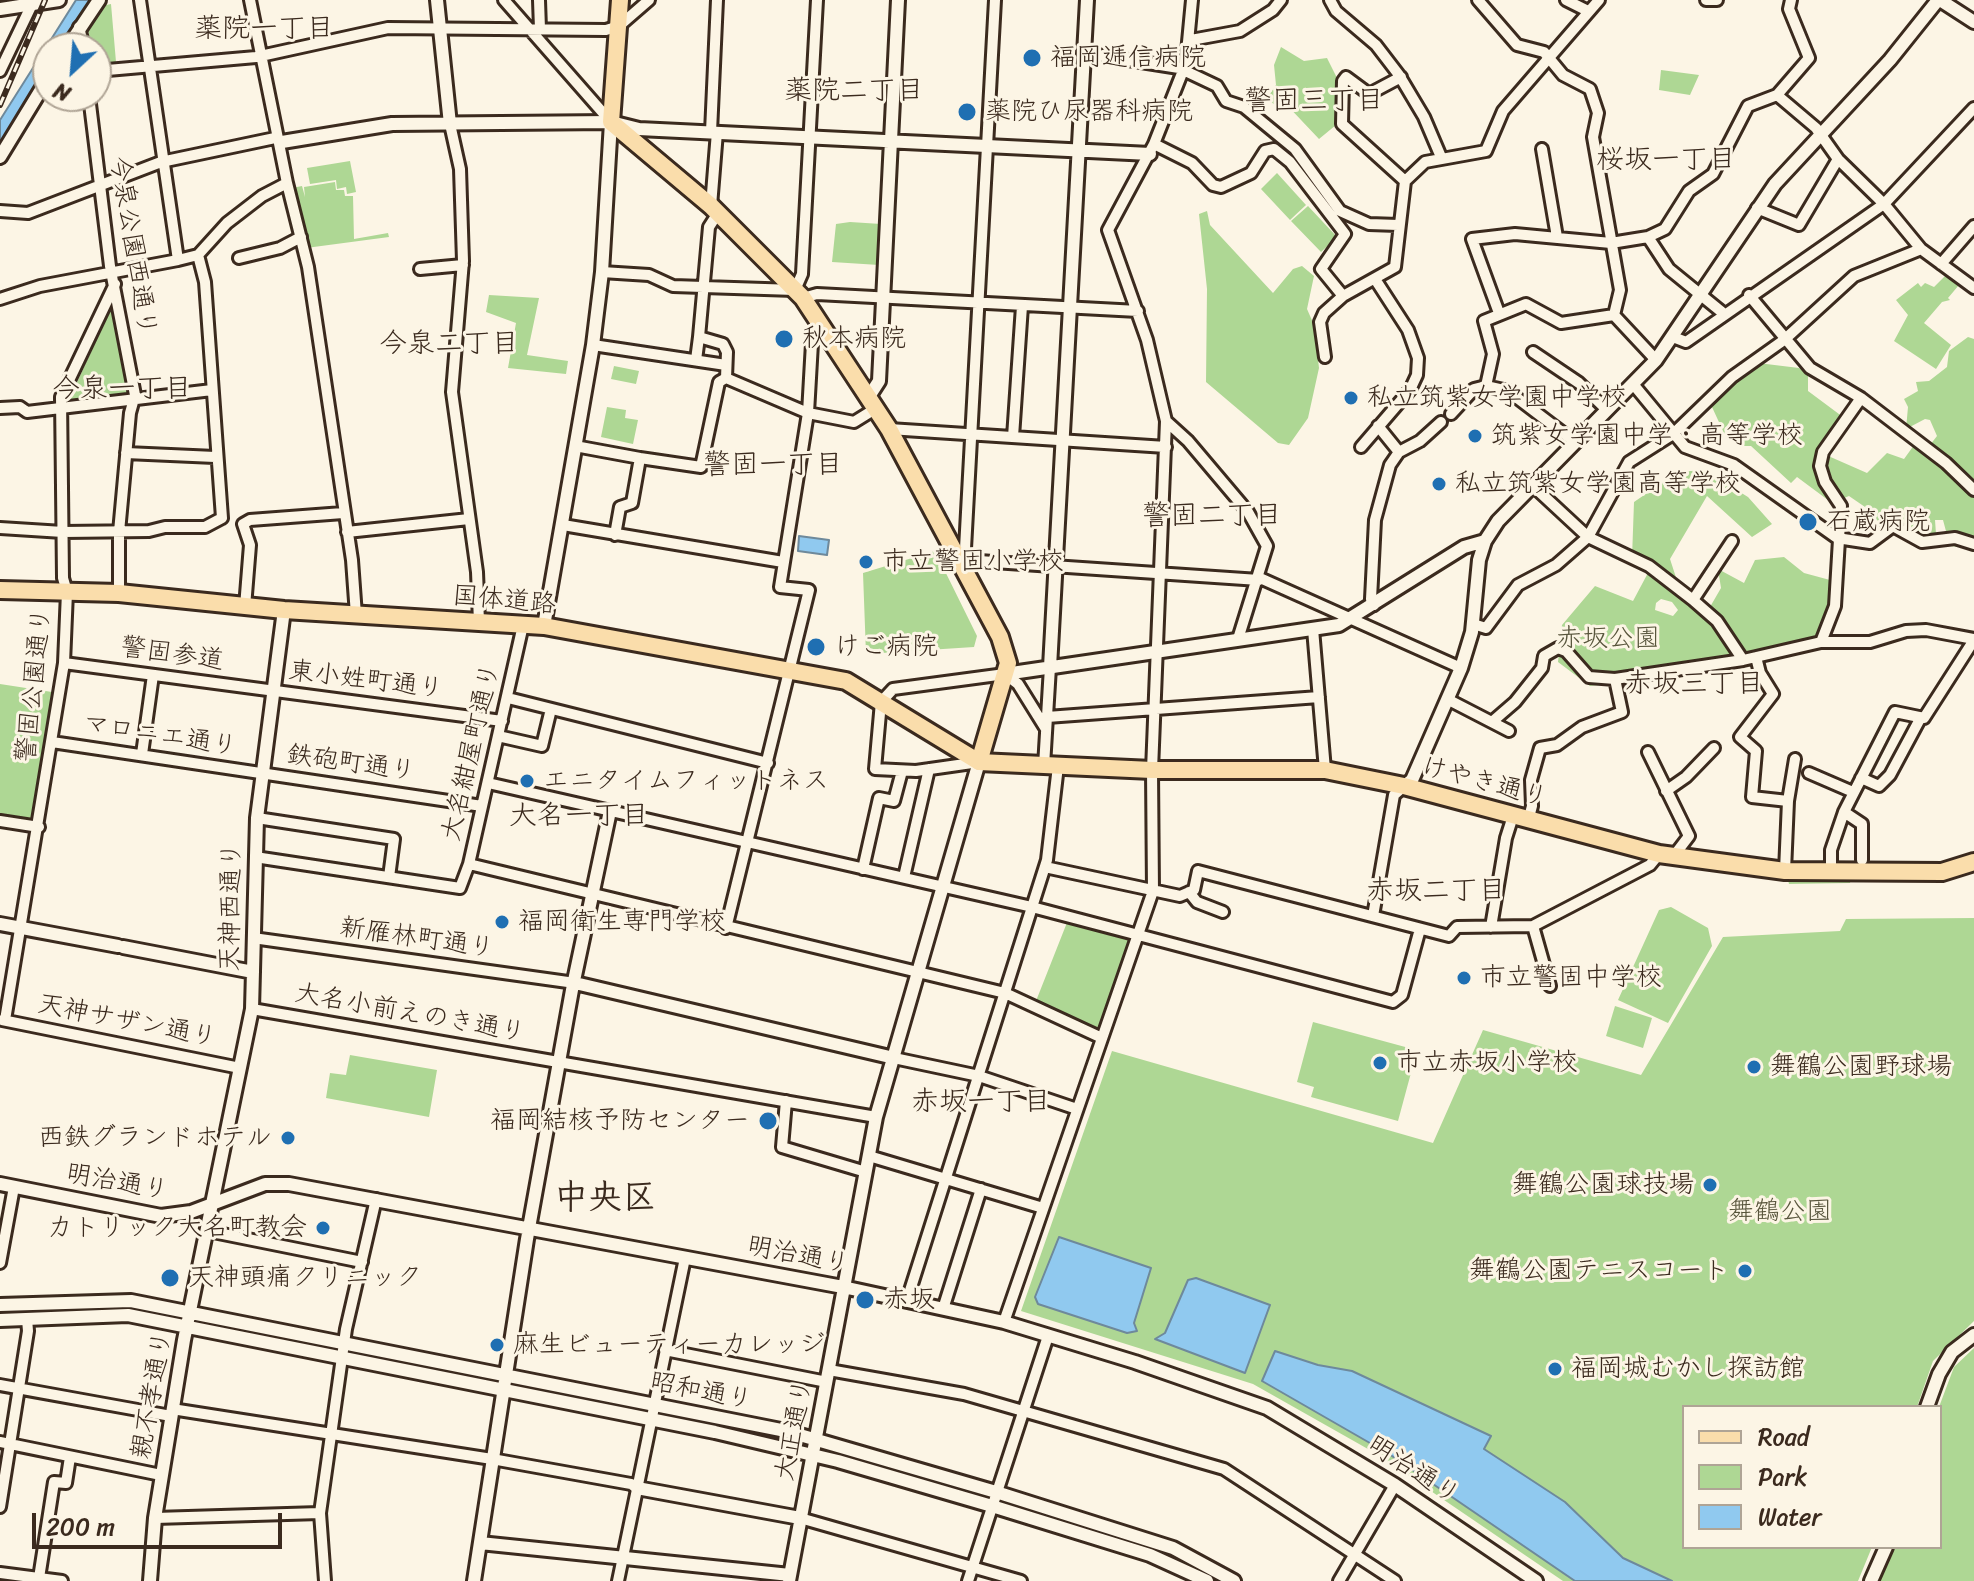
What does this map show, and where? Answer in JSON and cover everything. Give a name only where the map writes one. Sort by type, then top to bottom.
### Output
[{"type":"main road","points":[[620,0],[611,122],[715,209],[799,294],[889,429],[1007,653],[1005,674],[979,762]]},
{"type":"main road","name":"国体道路","points":[[0,590],[119,593],[245,607],[544,626],[846,681],[979,762]]},
{"type":"main road","name":"けやき通り","points":[[979,762],[1152,770],[1325,770],[1404,786],[1666,856],[1785,871],[1942,872],[1974,863]]},
{"type":"street","points":[[0,9],[58,0]]},
{"type":"street","points":[[76,32],[99,0]]},
{"type":"street","points":[[140,0],[161,162],[178,260]]},
{"type":"street","points":[[250,0],[301,237],[347,532],[356,615]]},
{"type":"street","points":[[437,0],[450,124],[460,169],[463,265],[452,377],[477,572],[479,622]]},
{"type":"street","points":[[504,0],[534,29],[611,122],[602,272],[593,345],[544,626]]},
{"type":"street","points":[[534,29],[539,0]]},
{"type":"street","points":[[112,70],[264,56],[388,28],[606,30],[619,26],[649,0]]},
{"type":"street","points":[[696,360],[709,227],[715,209],[717,0]]},
{"type":"street","points":[[799,294],[817,0]]},
{"type":"street","points":[[726,378],[808,413],[854,422],[872,404],[879,381],[898,0]]},
{"type":"street","points":[[995,0],[965,549],[960,561],[1260,579],[1461,668]]},
{"type":"street","points":[[907,1300],[1045,867],[1051,766],[1046,723],[1087,0]]},
{"type":"street","points":[[1004,1322],[1153,891],[1152,770],[1166,421],[1138,311],[1108,230],[1152,149],[1184,69],[1191,40],[1192,0]]},
{"type":"street","points":[[1191,40],[1240,31],[1273,10],[1281,0]]},
{"type":"street","points":[[1330,0],[1336,11],[1376,45],[1401,77],[1424,117],[1441,157]]},
{"type":"street","points":[[1478,0],[1517,45],[1544,52],[1563,75],[1590,89],[1598,113],[1593,137],[1610,217],[1611,243],[1620,290],[1614,315]]},
{"type":"street","points":[[1566,0],[1588,11]]},
{"type":"street","points":[[1325,357],[1320,322],[1343,296],[1395,267],[1405,181],[1425,162],[1486,151],[1503,111],[1525,81],[1551,59],[1599,0]]},
{"type":"street","points":[[1706,0],[1717,0]]},
{"type":"street","points":[[1499,313],[1472,239],[1515,234],[1611,243],[1648,237],[1665,229],[1689,191],[1713,174],[1748,106],[1777,95],[1809,58],[1789,9],[1791,0]]},
{"type":"street","points":[[1373,916],[1394,795],[1412,780],[1461,668],[1473,624],[1479,560],[1485,541],[1498,521],[1656,360],[1757,208],[1927,18],[1939,0],[1974,22]]},
{"type":"street","points":[[0,71],[33,2]]},
{"type":"street","points":[[79,27],[80,32]]},
{"type":"street","points":[[1084,53],[1184,69],[1217,86],[1226,101],[1244,107],[1295,149],[1340,211],[1369,224],[1398,225]]},
{"type":"street","points":[[1401,77],[1369,94],[1346,77],[1343,81],[1342,124],[1405,181]]},
{"type":"street","points":[[1777,95],[1821,135],[1838,159],[1884,204],[1921,249],[1974,288]]},
{"type":"street","points":[[0,157],[32,104]]},
{"type":"street","points":[[1673,337],[1686,342],[1723,313],[1884,204],[1974,108]]},
{"type":"street","name":"今泉公園西通り","points":[[91,112],[134,400],[119,532],[119,593]]},
{"type":"street","points":[[0,211],[28,213],[161,162],[275,138],[282,142],[392,124],[611,122],[639,129],[891,142],[1152,149],[1192,163],[1213,185],[1221,187],[1251,173],[1265,151],[1274,149],[1290,162],[1345,234],[1321,269],[1343,296]]},
{"type":"street","points":[[1542,149],[1557,237]]},
{"type":"street","points":[[1757,208],[1799,225],[1824,177],[1838,159]]},
{"type":"street","points":[[0,299],[40,286],[114,279],[198,255],[227,223],[262,196],[287,183]]},
{"type":"street","points":[[1941,264],[1974,226]]},
{"type":"street","points":[[239,258],[280,248],[301,237]]},
{"type":"street","points":[[1648,237],[1669,269],[1723,313]]},
{"type":"street","points":[[1473,624],[1486,628],[1518,585],[1556,565],[1588,537],[1629,462],[1673,434],[1732,377],[1784,340],[1854,276],[1921,249]]},
{"type":"street","points":[[198,255],[205,282],[215,457],[222,518]]},
{"type":"street","points":[[420,269],[463,265]]},
{"type":"street","points":[[602,272],[649,275],[673,286],[1138,311]]},
{"type":"street","points":[[60,408],[61,397],[114,279]]},
{"type":"street","points":[[1361,447],[1410,390],[1417,375],[1418,358],[1408,330],[1375,279]]},
{"type":"street","points":[[1749,295],[1810,368],[1861,398],[1946,463],[1974,490]]},
{"type":"street","points":[[1486,386],[1493,354],[1484,321],[1526,304],[1561,323],[1614,315]]},
{"type":"street","points":[[1013,437],[1022,306]]},
{"type":"street","points":[[1614,315],[1656,360]]},
{"type":"street","points":[[726,928],[809,590],[780,587],[808,413],[812,343],[819,322]]},
{"type":"street","points":[[699,337],[723,344],[726,378]]},
{"type":"street","points":[[593,345],[726,365]]},
{"type":"street","points":[[1533,352],[1579,383],[1607,410]]},
{"type":"street","points":[[575,446],[701,467],[719,382],[726,378]]},
{"type":"street","points":[[1633,384],[1685,447],[1734,465],[1837,538],[1870,543],[1893,526],[1922,542],[1955,538],[1974,544]]},
{"type":"street","points":[[1451,414],[1474,389],[1486,386],[1508,391],[1575,442]]},
{"type":"street","points":[[0,408],[20,407],[27,412],[212,390]]},
{"type":"street","points":[[1821,642],[1835,606],[1841,506],[1825,482],[1820,466],[1823,452],[1861,398]]},
{"type":"street","name":"警固公園通り","points":[[3,1020],[23,928],[64,663],[67,592],[60,408]]},
{"type":"street","points":[[1166,421],[1188,441],[1248,512],[1267,546],[1260,579],[1238,639]]},
{"type":"street","points":[[1374,605],[1371,599],[1375,520],[1390,465],[1399,452],[1420,441],[1441,422]]},
{"type":"street","points":[[1378,426],[1399,452]]},
{"type":"street","points":[[889,429],[1166,447]]},
{"type":"street","points":[[126,453],[215,457]]},
{"type":"street","points":[[615,535],[620,507],[632,503],[640,458]]},
{"type":"street","points":[[1532,485],[1588,537],[1649,566],[1693,600],[1717,621],[1743,660]]},
{"type":"street","points":[[0,528],[119,532],[205,527],[222,518],[243,524],[250,520],[343,513]]},
{"type":"street","points":[[347,532],[469,519]]},
{"type":"street","points":[[243,524],[250,545],[245,607]]},
{"type":"street","points":[[563,525],[783,562]]},
{"type":"street","points":[[979,762],[902,771],[875,769],[881,702],[893,689],[1332,627],[1353,618],[1464,547],[1485,541]]},
{"type":"street","points":[[1693,600],[1732,541]]},
{"type":"street","name":"天神西通り","points":[[208,1231],[252,1009],[260,773],[284,610]]},
{"type":"street","name":"大名紺屋町通り","points":[[389,877],[460,888],[469,864],[523,625]]},
{"type":"street","points":[[1313,629],[1325,770]]},
{"type":"street","points":[[1493,721],[1515,702],[1542,668],[1544,656],[1558,648],[1566,651],[1589,677],[1615,679],[1743,660],[1821,642],[1870,642],[1906,631],[1926,630],[1974,640],[1924,718],[1920,719],[1890,775],[1879,786],[1861,778]]},
{"type":"street","points":[[1756,657],[1760,673],[1773,694],[1740,737],[1756,751],[1752,797],[1788,801]]},
{"type":"street","name":"警固参道","points":[[64,663],[273,691]]},
{"type":"street","points":[[1005,674],[1018,684],[1046,723]]},
{"type":"street","points":[[142,754],[153,675]]},
{"type":"street","points":[[1491,927],[1506,838],[1532,806],[1531,780],[1540,748],[1557,745],[1582,727],[1622,712],[1615,679]]},
{"type":"street","name":"東小姓町通り","points":[[273,691],[502,721]]},
{"type":"street","points":[[1046,723],[1319,697]]},
{"type":"street","points":[[508,698],[768,763]]},
{"type":"street","points":[[1447,699],[1509,731]]},
{"type":"street","points":[[498,736],[542,746],[551,709]]},
{"type":"street","points":[[1831,870],[1831,850],[1844,812],[1895,712],[1920,719]]},
{"type":"street","name":"マロニエ通り","points":[[52,742],[260,773]]},
{"type":"street","points":[[1666,791],[1686,777],[1714,748]]},
{"type":"street","points":[[1045,867],[1180,896],[1194,890],[1198,871],[1449,936],[1457,927],[1533,926],[1666,856],[1689,836],[1648,752]]},
{"type":"street","points":[[1785,871],[1784,832],[1795,759]]},
{"type":"street","name":"大正通り","points":[[789,1578],[876,1117],[979,762]]},
{"type":"street","points":[[904,877],[929,769]]},
{"type":"street","points":[[863,869],[879,798],[894,801],[902,771]]},
{"type":"street","name":"鉄砲町通り","points":[[260,773],[482,806]]},
{"type":"street","points":[[1809,773],[1853,792]]},
{"type":"street","points":[[488,783],[1032,907],[1393,1002],[1402,995],[1420,929]]},
{"type":"street","points":[[474,1581],[560,1062],[610,811]]},
{"type":"street","points":[[1844,812],[1862,824],[1862,860]]},
{"type":"street","points":[[255,857],[389,877],[394,839],[257,818]]},
{"type":"street","points":[[0,821],[39,827]]},
{"type":"street","points":[[469,864],[919,975],[1005,993],[1102,1038]]},
{"type":"street","points":[[1189,892],[1197,902],[1223,912]]},
{"type":"street","points":[[0,924],[253,972]]},
{"type":"street","points":[[1533,926],[1550,986]]},
{"type":"street","name":"新雁林町通り","points":[[253,938],[575,983]]},
{"type":"street","points":[[575,983],[979,1076],[1077,1109]]},
{"type":"street","name":"大名小前えのき通り","points":[[252,1009],[876,1117]]},
{"type":"street","name":"天神サザン通り","points":[[3,1020],[240,1068]]},
{"type":"street","points":[[786,1101],[782,1147],[866,1172]]},
{"type":"street","points":[[869,1156],[1043,1208]]},
{"type":"street","name":"明治通り","points":[[0,1184],[161,1216],[177,1216],[265,1184],[289,1184],[843,1287],[1004,1322],[1231,1393],[1267,1408],[1395,1485],[1530,1579]]},
{"type":"street","points":[[0,1263],[14,1187]]},
{"type":"street","points":[[943,1309],[981,1189]]},
{"type":"street","points":[[325,1581],[320,1513],[344,1343],[376,1199]]},
{"type":"street","points":[[208,1231],[362,1262]]},
{"type":"street","name":"親不孝通り","points":[[150,1581],[161,1475],[189,1312],[208,1231]]},
{"type":"street","points":[[618,1581],[685,1258]]},
{"type":"street","name":"昭和通り","points":[[0,1305],[131,1301],[816,1440],[1173,1548],[1234,1581]]},
{"type":"street","name":"昭和通り","points":[[0,1320],[128,1315],[651,1419],[812,1456],[992,1506],[1207,1581]]},
{"type":"street","points":[[0,1507],[5,1443],[20,1388],[27,1319]]},
{"type":"street","points":[[1928,1405],[1952,1352],[1974,1335]]},
{"type":"street","points":[[968,1581],[1048,1336]]},
{"type":"street","points":[[665,1350],[964,1394],[1224,1469],[1395,1581]]},
{"type":"street","points":[[0,1385],[332,1433],[631,1484],[637,1488],[800,1518],[1021,1581]]},
{"type":"street","points":[[5,1443],[161,1475]]},
{"type":"street","points":[[39,1578],[54,1482],[66,1483],[70,1457]]},
{"type":"street","points":[[1339,1581],[1395,1485]]},
{"type":"street","points":[[155,1518],[320,1513]]},
{"type":"street","points":[[480,1543],[789,1578]]},
{"type":"street","points":[[1871,1581],[1885,1549]]},
{"type":"street","points":[[0,1573],[62,1581]]},
{"type":"green space","points":[[111,4],[116,62],[112,62],[112,32],[88,32],[88,28],[106,5]]},
{"type":"green space","points":[[1281,47],[1304,61],[1327,58],[1336,76],[1336,125],[1319,139],[1284,102],[1278,108],[1267,98],[1276,85],[1274,65]]},
{"type":"green space","points":[[1661,70],[1699,75],[1690,95],[1659,90]]},
{"type":"green space","points":[[350,161],[356,192],[347,194],[346,187],[337,189],[336,180],[310,184],[307,168]]},
{"type":"green space","points":[[1277,173],[1306,205],[1290,220],[1261,189]]},
{"type":"green space","points":[[335,182],[336,190],[344,190],[345,196],[353,196],[354,239],[388,233],[389,237],[306,248],[292,188],[302,186],[305,197],[304,187]]},
{"type":"green space","points":[[1308,206],[1337,237],[1321,252],[1291,221]]},
{"type":"green space","points":[[1207,211],[1210,225],[1273,293],[1293,269],[1302,266],[1314,276],[1307,309],[1314,325],[1319,368],[1308,418],[1289,445],[1278,443],[1206,382],[1207,289],[1199,214]]},
{"type":"green space","points":[[836,224],[881,224],[879,265],[832,262]]},
{"type":"green space","points":[[1947,274],[1959,285],[1948,298],[1950,300],[1942,302],[1924,323],[1951,345],[1936,369],[1894,341],[1908,315],[1896,300],[1918,283],[1921,287],[1925,283],[1934,287]]},
{"type":"green space","points":[[489,295],[539,298],[527,355],[568,361],[566,374],[508,368],[516,323],[486,312]]},
{"type":"green space","points":[[112,305],[131,395],[75,404],[70,398]]},
{"type":"green space","points":[[1968,337],[1974,339],[1974,547],[1950,546],[1943,520],[1935,520],[1936,534],[1919,535],[1895,529],[1888,532],[1865,507],[1849,496],[1832,503],[1797,477],[1791,483],[1751,446],[1740,446],[1724,433],[1712,407],[1721,391],[1758,363],[1799,368],[1808,373],[1808,391],[1847,420],[1826,455],[1867,473],[1887,453],[1904,459],[1917,441],[1930,445],[1937,436],[1930,420],[1925,419],[1906,429],[1908,407],[1904,399],[1918,391],[1916,382],[1929,381],[1947,367],[1949,351]]},
{"type":"green space","points":[[614,366],[639,371],[636,384],[611,379]]},
{"type":"green space","points":[[607,407],[626,410],[625,418],[638,420],[633,444],[601,437]]},
{"type":"green space","name":"赤坂公園","points":[[1704,470],[1748,497],[1772,524],[1752,537],[1707,496],[1670,559],[1682,596],[1710,607],[1721,588],[1718,569],[1744,583],[1755,560],[1784,557],[1804,573],[1830,580],[1829,604],[1817,640],[1669,676],[1590,686],[1558,662],[1562,625],[1595,586],[1633,601],[1649,571],[1632,558],[1634,502],[1678,472]],"holes":[[[1661,599],[1672,602],[1678,610],[1673,616],[1655,610],[1656,603]]]},
{"type":"green space","points":[[935,551],[977,636],[974,647],[866,654],[863,573]]},
{"type":"green space","points":[[0,684],[52,692],[32,824],[0,819]]},
{"type":"green space","points":[[1786,873],[1852,874],[1850,883],[1789,884]]},
{"type":"green space","points":[[1671,907],[1708,928],[1712,946],[1668,1023],[1618,1000],[1659,910]]},
{"type":"green space","name":"舞鶴公園","points":[[1974,918],[1974,1321],[1933,1361],[1918,1405],[1682,1405],[1682,1549],[1871,1549],[1858,1581],[1563,1581],[1375,1453],[1253,1384],[1021,1311],[1112,1051],[1433,1143],[1483,1030],[1641,1075],[1723,937],[1840,931],[1846,919]]},
{"type":"green space","points":[[1068,920],[1131,938],[1098,1030],[1036,1001]]},
{"type":"green space","points":[[1615,1006],[1652,1018],[1643,1048],[1606,1036]]},
{"type":"green space","points":[[1313,1022],[1409,1048],[1408,1056],[1415,1058],[1398,1121],[1311,1097],[1314,1087],[1297,1082]]},
{"type":"green space","points":[[350,1055],[437,1070],[429,1117],[326,1098],[330,1073],[346,1075]]},
{"type":"green space","points":[[1974,1348],[1974,1581],[1878,1581],[1889,1549],[1942,1549],[1940,1405],[1954,1367]]},
{"type":"green space","points":[[841,1453],[982,1494],[840,1455]]},
{"type":"water","points":[[76,0],[91,0],[71,32],[56,32]]},
{"type":"water","points":[[32,69],[32,96],[0,148],[0,120]]},
{"type":"water","points":[[799,536],[829,540],[827,555],[798,551]]},
{"type":"water","points":[[1059,1237],[1151,1268],[1134,1323],[1137,1331],[1127,1333],[1038,1304],[1035,1297]]},
{"type":"water","points":[[1196,1278],[1270,1305],[1245,1373],[1155,1339],[1165,1333],[1188,1280]]},
{"type":"water","points":[[1275,1351],[1318,1365],[1352,1371],[1491,1436],[1484,1449],[1565,1502],[1623,1558],[1672,1581],[1575,1581],[1389,1454],[1262,1381]]},
{"type":"railway","points":[[0,105],[45,0]]},
{"type":"place","name":"福岡逓信病院","points":[[1032,58]]},
{"type":"place","name":"薬院ひ尿器科病院","points":[[967,112]]},
{"type":"place","name":"秋本病院","points":[[784,339]]},
{"type":"place","name":"私立筑紫女学園中学校","points":[[1351,398]]},
{"type":"place","name":"筑紫女学園中学・高等学校","points":[[1475,436]]},
{"type":"place","name":"私立筑紫女学園高等学校","points":[[1439,484]]},
{"type":"place","name":"石蔵病院","points":[[1808,522]]},
{"type":"place","name":"市立警固小学校","points":[[866,562]]},
{"type":"place","name":"けご病院","points":[[816,647]]},
{"type":"place","name":"エニタイムフィットネス","points":[[527,781]]},
{"type":"place","name":"福岡衛生専門学校","points":[[502,922]]},
{"type":"place","name":"市立警固中学校","points":[[1464,978]]},
{"type":"place","name":"市立赤坂小学校","points":[[1380,1063]]},
{"type":"place","name":"舞鶴公園野球場","points":[[1754,1067]]},
{"type":"place","name":"福岡結核予防センター","points":[[768,1121]]},
{"type":"place","name":"西鉄グランドホテル","points":[[288,1138]]},
{"type":"place","name":"舞鶴公園球技場","points":[[1710,1185]]},
{"type":"place","name":"カトリック大名町教会","points":[[323,1228]]},
{"type":"place","name":"舞鶴公園テニスコート","points":[[1745,1271]]},
{"type":"place","name":"天神頭痛クリニック","points":[[170,1278]]},
{"type":"place","name":"赤坂","points":[[865,1300]]},
{"type":"place","name":"麻生ビューティーカレッジ","points":[[497,1345]]},
{"type":"place","name":"福岡城むかし探訪館","points":[[1555,1369]]},
{"type":"district","name":"薬院一丁目","points":[[264,30]]},
{"type":"district","name":"薬院二丁目","points":[[854,92]]},
{"type":"district","name":"警固三丁目","points":[[1314,102]]},
{"type":"district","name":"桜坂一丁目","points":[[1666,161]]},
{"type":"district","name":"今泉二丁目","points":[[449,345]]},
{"type":"district","name":"今泉一丁目","points":[[122,390]]},
{"type":"district","name":"警固一丁目","points":[[773,466]]},
{"type":"district","name":"警固二丁目","points":[[1212,517]]},
{"type":"district","name":"赤坂三丁目","points":[[1694,685]]},
{"type":"district","name":"大名一丁目","points":[[579,817]]},
{"type":"district","name":"赤坂二丁目","points":[[1436,892]]},
{"type":"district","name":"赤坂一丁目","points":[[981,1103]]},
{"type":"district","name":"中央区","points":[[605,1199]]}]
